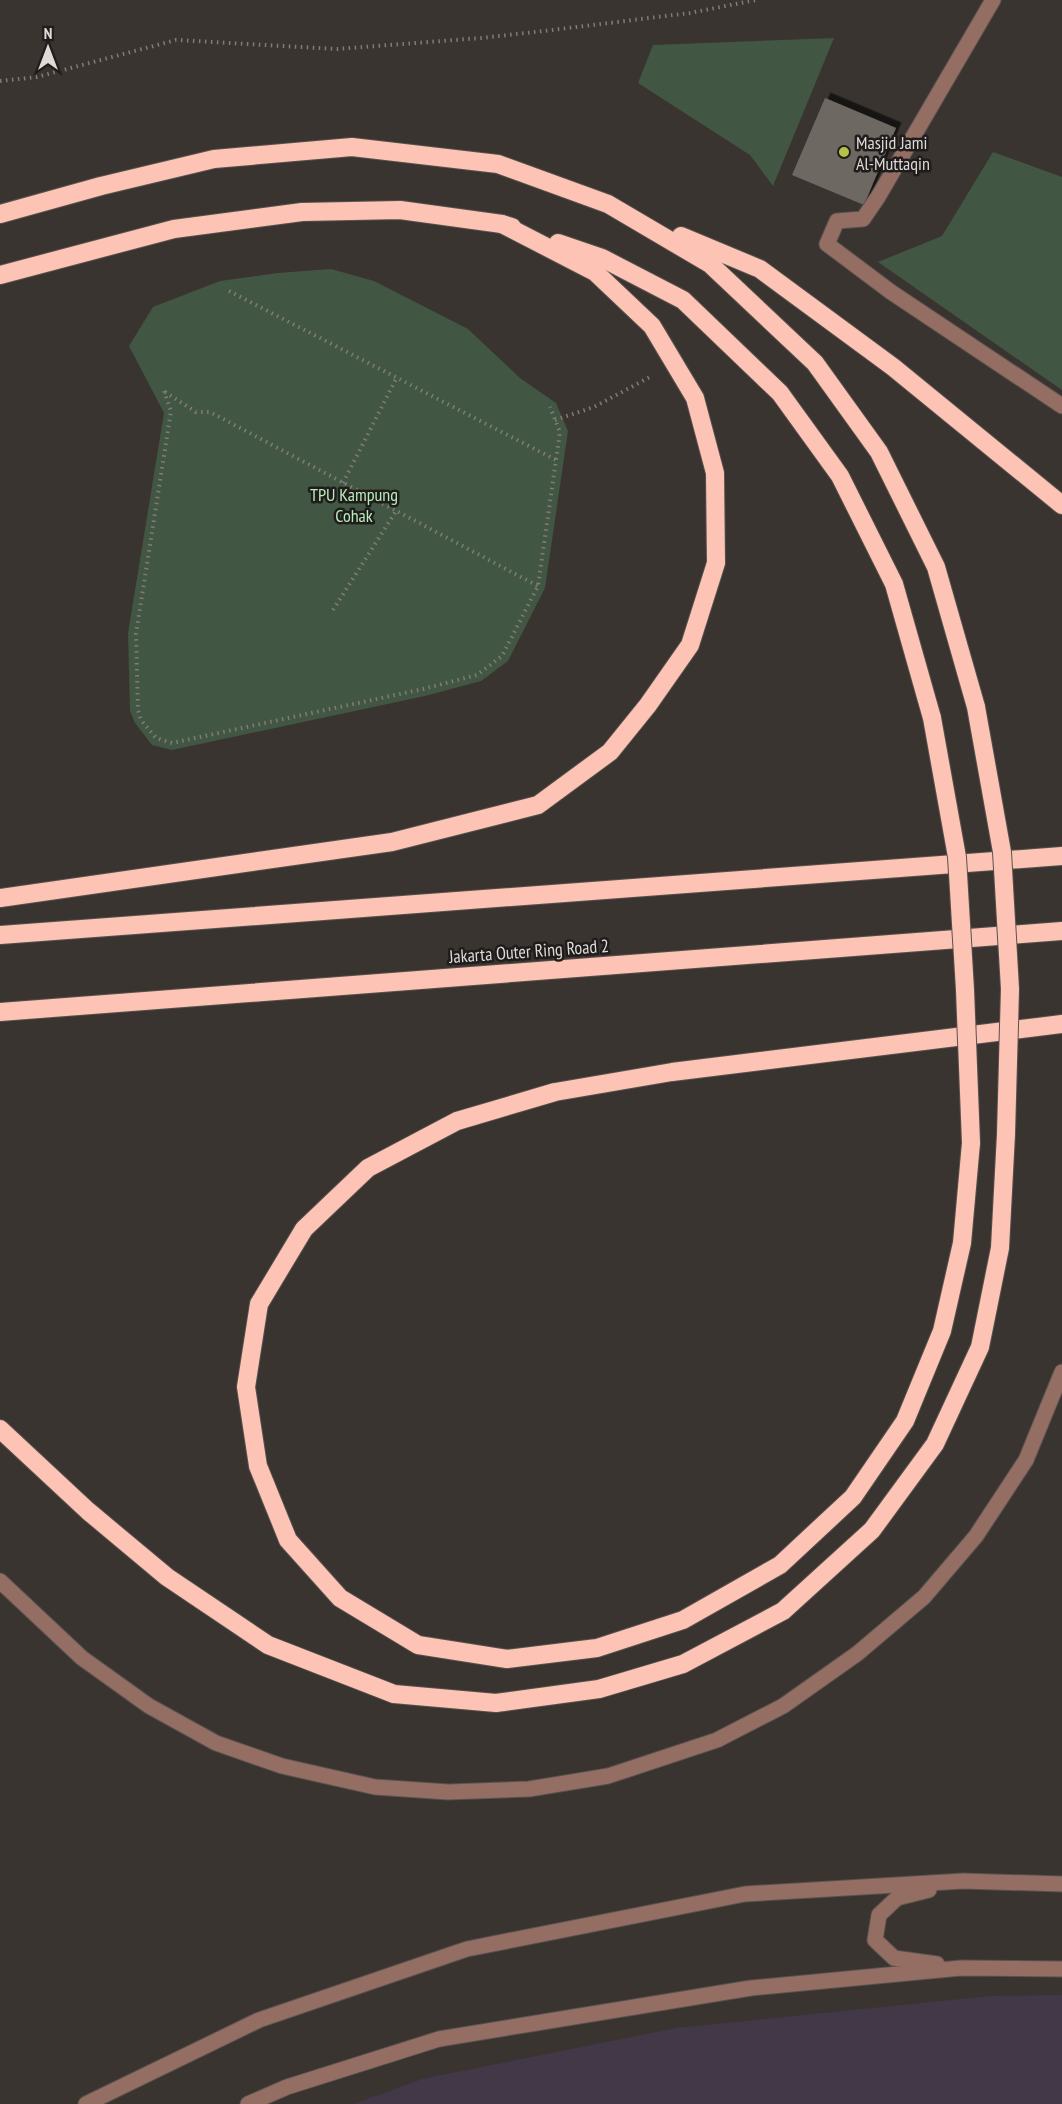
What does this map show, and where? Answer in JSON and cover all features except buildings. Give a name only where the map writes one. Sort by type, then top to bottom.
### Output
[{"type":"highway","points":[[0,214],[101,186],[214,159],[352,147],[498,164],[608,204],[760,269],[893,367],[1062,506]]},
{"type":"highway","points":[[0,1429],[88,1511],[167,1577],[268,1645],[394,1694],[495,1703],[599,1689],[683,1664],[783,1611],[872,1530],[934,1444],[980,1347],[1000,1248],[1010,989],[1002,852],[976,708],[936,567],[879,452],[815,363],[711,264],[608,204]]},
{"type":"highway","points":[[0,275],[174,229],[302,212],[400,210],[502,224],[602,258],[683,300],[780,393],[840,476],[894,584],[932,718],[957,858],[965,990],[971,1143],[962,1243],[942,1331],[905,1421],[853,1497],[780,1565],[683,1620],[597,1648],[507,1659],[418,1645],[340,1598],[288,1540],[258,1466],[246,1387],[259,1304],[304,1229],[368,1168],[457,1121],[555,1092],[672,1072],[1062,1024]]},
{"type":"highway","points":[[0,898],[392,842],[538,805],[610,752],[648,705],[690,645],[716,563],[715,473],[694,398],[652,326],[595,272],[502,224]]},
{"type":"highway","points":[[0,935],[1062,856]]},
{"type":"highway","name":"Jakarta Outer Ring Road 2","points":[[0,1012],[1062,931]]},
{"type":"street","points":[[993,0],[878,197],[863,219],[837,221],[827,244],[891,292],[1062,406]]},
{"type":"street","points":[[0,1581],[82,1658],[149,1706],[216,1743],[282,1766],[375,1787],[448,1792],[529,1789],[608,1776],[717,1740],[783,1706],[858,1653],[924,1597],[976,1536],[1026,1460],[1062,1372]]},
{"type":"street","points":[[961,1968],[894,1958],[875,1940],[879,1915],[897,1898],[963,1881]]},
{"type":"street","points":[[86,2104],[259,2020],[467,1949],[745,1894],[963,1881],[1062,1884]]},
{"type":"street","points":[[248,2104],[287,2087],[439,2039],[751,1988],[961,1968],[1062,1969]]},
{"type":"path","points":[[0,81],[37,77],[176,40],[338,49],[563,29],[690,13],[756,0]]},
{"type":"path","points":[[230,291],[556,460]]},
{"type":"path","points":[[343,483],[397,377]]},
{"type":"path","points":[[555,420],[594,407],[650,377]]},
{"type":"path","points":[[538,586],[210,412],[196,412],[164,391],[171,411],[136,634],[138,710],[141,720],[156,738],[172,743],[423,689],[477,675],[502,656],[538,586],[560,432],[550,408]]},
{"type":"path","points":[[333,610],[396,511]]},
{"type":"shaded area","points":[[1062,1995],[1062,2104],[354,2104],[422,2079],[677,2028],[991,1996]]},
{"type":"green space","points":[[834,38],[773,186],[750,155],[638,83],[653,45]]},
{"type":"green space","points":[[993,152],[1062,177],[1062,390],[878,262],[942,236]]},
{"type":"green space","name":"TPU Kampung Cohak","points":[[331,269],[374,281],[468,329],[520,378],[556,403],[568,431],[545,588],[508,661],[481,681],[425,696],[172,750],[152,745],[135,723],[130,711],[128,633],[164,413],[129,346],[153,307],[220,281]]},
{"type":"place","name":"Masjid Jami Al-Muttaqin","points":[[844,152]]}]
